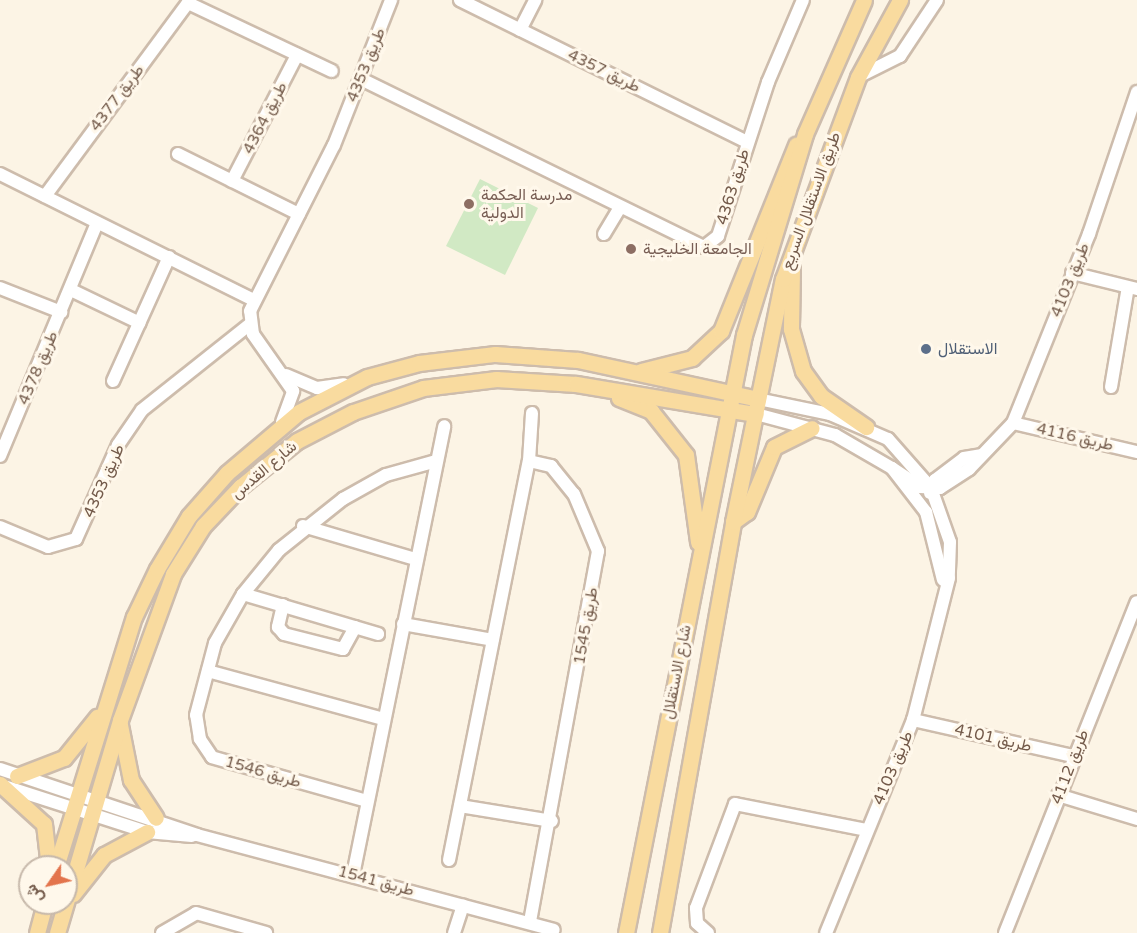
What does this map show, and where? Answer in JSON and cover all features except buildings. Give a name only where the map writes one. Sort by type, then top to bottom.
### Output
[{"type":"main road","name":"طريق الاستقلال السريع","points":[[731,405],[753,302],[805,134],[864,0]]},
{"type":"main road","name":"طريق الاستقلال السريع","points":[[757,407],[792,250],[858,77],[900,0]]},
{"type":"main road","points":[[630,372],[669,368],[692,358],[721,330],[789,154],[805,134]]},
{"type":"main road","points":[[792,250],[791,316],[797,357],[821,396],[866,427]]},
{"type":"main road","name":"شارع القدس","points":[[60,855],[76,796],[134,617],[189,516],[279,426],[367,377],[419,363],[495,354],[578,360],[630,372],[731,405]]},
{"type":"main road","name":"شارع القدس","points":[[78,859],[120,720],[173,574],[203,526],[240,487],[297,441],[352,412],[423,387],[496,379],[576,384],[757,407]]},
{"type":"main road","points":[[576,384],[642,407],[671,430],[693,481],[701,555]]},
{"type":"main road","name":"شارع الاستقلال","points":[[626,933],[731,405]]},
{"type":"main road","name":"شارع الاستقلال","points":[[660,933],[732,522],[757,407]]},
{"type":"main road","points":[[732,522],[747,512],[774,447],[812,428]]},
{"type":"main road","points":[[16,776],[64,758],[106,704]]},
{"type":"main road","points":[[120,720],[131,780],[156,818]]},
{"type":"main road","points":[[0,784],[44,824],[48,855]]},
{"type":"main road","points":[[78,887],[104,855],[147,832]]},
{"type":"main road","points":[[37,933],[42,915]]},
{"type":"main road","name":"شارع القدس","points":[[57,933],[63,915]]},
{"type":"street","name":"طريق 4353","points":[[0,527],[48,547],[76,538],[118,445],[142,410],[250,324],[254,300],[299,214],[361,79],[391,0]]},
{"type":"street","name":"طريق 4357","points":[[460,0],[747,142]]},
{"type":"street","points":[[520,30],[535,0]]},
{"type":"street","name":"طريق 4363","points":[[361,79],[619,209],[692,244],[709,246],[718,236],[747,142],[803,0]]},
{"type":"street","points":[[858,77],[893,62],[937,0]]},
{"type":"street","points":[[189,1],[332,71]]},
{"type":"street","name":"طريق 4377","points":[[45,196],[189,1]]},
{"type":"street","name":"طريق 4364","points":[[232,181],[297,54]]},
{"type":"street","name":"طريق 4103","points":[[945,597],[926,512],[931,488],[964,458],[981,455],[1013,423],[1072,273],[1137,92]]},
{"type":"street","points":[[178,154],[299,214]]},
{"type":"street","points":[[0,174],[254,300]]},
{"type":"street","points":[[604,234],[619,209]]},
{"type":"street","name":"طريق 4378","points":[[0,456],[62,312],[97,223]]},
{"type":"street","points":[[112,381],[169,257]]},
{"type":"street","points":[[1072,273],[1132,287],[1111,387]]},
{"type":"street","name":"طريق 4378","points":[[0,288],[62,312]]},
{"type":"street","points":[[71,290],[140,323]]},
{"type":"street","points":[[250,324],[286,375],[292,402],[279,426]]},
{"type":"street","points":[[286,375],[317,388],[367,377]]},
{"type":"street","name":"طريق 4103","points":[[757,407],[866,427],[904,453],[931,488],[950,542],[945,597],[913,720],[866,830],[826,933]]},
{"type":"street","name":"طريق 4103","points":[[757,407],[855,443],[892,468],[926,512]]},
{"type":"street","points":[[449,860],[529,461],[532,412]]},
{"type":"street","name":"طريق 4116","points":[[1013,423],[1137,452]]},
{"type":"street","points":[[353,875],[434,462],[444,426]]},
{"type":"street","name":"طريق 1545","points":[[529,461],[551,466],[574,494],[598,551],[552,821],[530,923]]},
{"type":"street","name":"طريق 1546","points":[[367,801],[212,757],[200,739],[196,715],[215,643],[243,594],[303,526],[386,475],[434,462]]},
{"type":"street","points":[[892,468],[931,488]]},
{"type":"street","points":[[303,526],[415,559]]},
{"type":"street","points":[[243,594],[378,634]]},
{"type":"street","name":"طريق 4112","points":[[1005,933],[1073,756],[1137,602]]},
{"type":"street","points":[[283,605],[278,627],[284,633],[343,649],[355,627]]},
{"type":"street","points":[[403,624],[493,640]]},
{"type":"street","points":[[208,671],[383,719]]},
{"type":"street","name":"طريق 4101","points":[[913,720],[1073,756]]},
{"type":"street","name":"طريق 1541","points":[[0,769],[76,796],[156,818],[197,836]]},
{"type":"street","name":"طريق 1541","points":[[0,784],[89,817],[147,832],[197,836],[353,875],[554,930]]},
{"type":"street","points":[[1058,795],[1137,819]]},
{"type":"street","points":[[708,933],[698,922],[696,908],[735,804],[866,830]]},
{"type":"street","points":[[460,806],[552,821]]},
{"type":"street","points":[[454,933],[462,905]]},
{"type":"street","points":[[162,933],[196,913],[266,933]]},
{"type":"green space","points":[[480,179],[538,208],[505,275],[446,246]]},
{"type":"place","name":"مدرسة الحكمة الدولية","points":[[469,204]]},
{"type":"place","name":"الجامعة الخليجية","points":[[631,249]]},
{"type":"place","name":"الاستقلال","points":[[926,349]]}]
